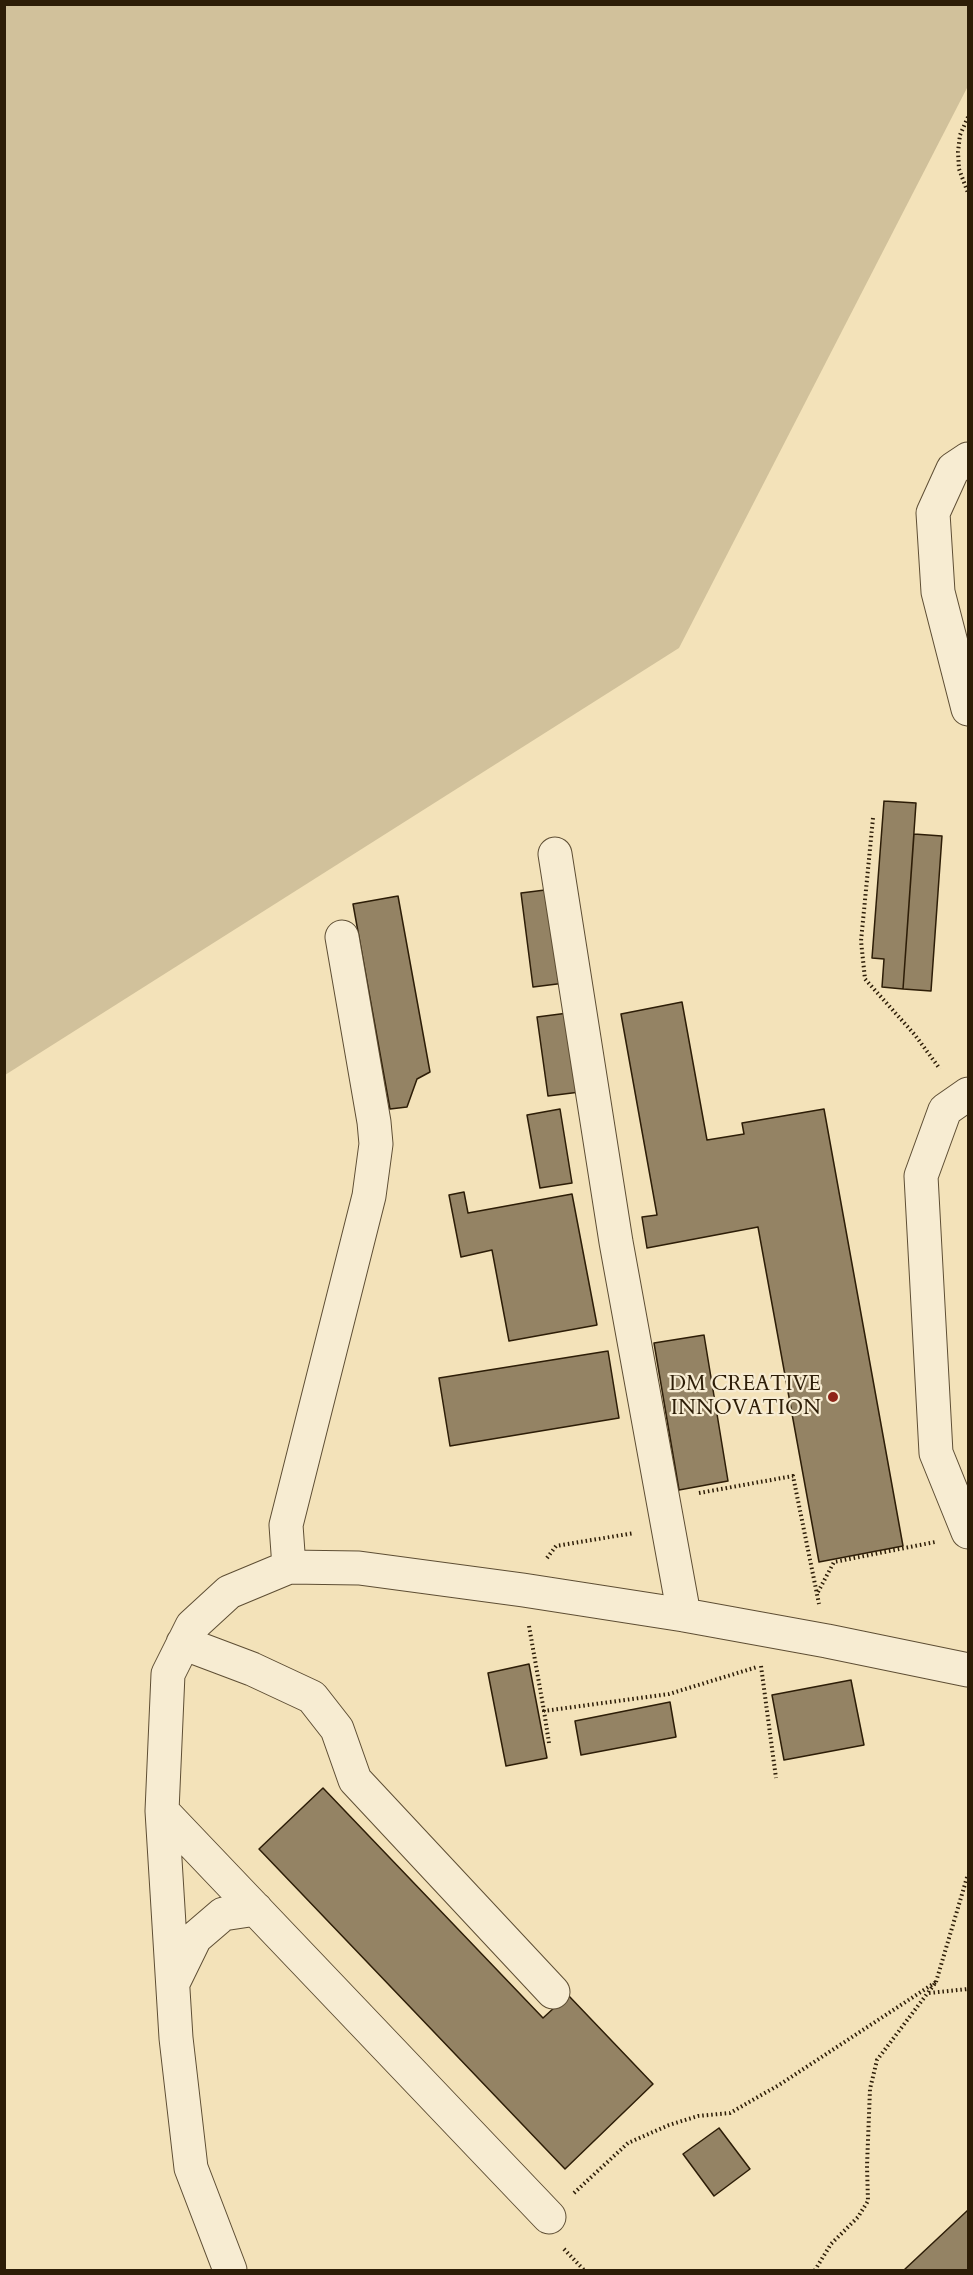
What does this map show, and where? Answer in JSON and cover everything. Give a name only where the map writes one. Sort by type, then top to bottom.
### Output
[{"type":"lane","points":[[969,459],[953,469],[933,513],[938,592],[969,709]]},
{"type":"lane","points":[[555,854],[616,1242],[684,1615]]},
{"type":"lane","points":[[289,1567],[286,1525],[369,1196],[376,1144],[342,937]]},
{"type":"lane","points":[[957,1536],[936,1453],[921,1176],[945,1110],[966,1096]]},
{"type":"lane","points":[[230,2271],[191,2168],[176,2038],[162,1811],[168,1674],[192,1626],[229,1592],[289,1567],[360,1568],[684,1615],[969,1670]]},
{"type":"lane","points":[[183,1643],[252,1669],[312,1697],[337,1729],[355,1780],[553,1992]]},
{"type":"lane","points":[[162,1811],[549,2217]]},
{"type":"lane","points":[[173,1983],[195,1938],[223,1914],[256,1909]]},
{"type":"path","points":[[969,117],[960,135],[958,152],[959,169],[969,193]]},
{"type":"path","points":[[873,818],[861,941],[865,979],[966,1096]]},
{"type":"path","points":[[544,1711],[523,1590],[556,1546],[668,1527]]},
{"type":"path","points":[[817,1593],[834,1562],[957,1536]]},
{"type":"path","points":[[761,1665],[776,1778]]},
{"type":"path","points":[[815,2271],[831,2244],[858,2217],[868,2201],[870,2089],[877,2060],[936,1982],[969,1874]]},
{"type":"path","points":[[549,2217],[628,2143],[698,2116],[730,2113],[779,2085],[936,1982]]},
{"type":"path","points":[[928,1993],[969,1989]]},
{"type":"shaded area","points":[[5,4],[968,5],[968,86],[679,648],[5,1075]]},
{"type":"building","points":[[884,801],[916,803],[903,989],[882,987],[884,959],[872,958]]},
{"type":"building","points":[[914,834],[942,836],[931,991],[903,989]]},
{"type":"building","points":[[553,889],[565,983],[533,987],[521,893]]},
{"type":"building","points":[[398,896],[430,1072],[417,1079],[407,1107],[390,1109],[353,904]]},
{"type":"building","name":"DM CREATIVE INNOVATION","points":[[682,1002],[707,1140],[744,1134],[742,1123],[824,1109],[903,1546],[819,1562],[758,1227],[647,1248],[642,1217],[657,1215],[621,1014]]},
{"type":"building","points":[[568,1013],[580,1092],[548,1096],[537,1017]]},
{"type":"building","points":[[560,1109],[572,1183],[540,1188],[527,1115]]},
{"type":"building","points":[[464,1192],[468,1213],[572,1194],[597,1325],[509,1341],[492,1250],[461,1257],[449,1195]]},
{"type":"building","points":[[704,1335],[728,1481],[679,1490],[654,1343]]},
{"type":"building","points":[[608,1351],[619,1418],[450,1446],[439,1378]]},
{"type":"building","points":[[529,1664],[547,1758],[506,1766],[488,1673]]},
{"type":"building","points":[[851,1680],[864,1745],[784,1760],[772,1695]]},
{"type":"building","points":[[670,1702],[676,1737],[581,1755],[575,1721]]},
{"type":"building","points":[[323,1788],[543,2018],[568,1995],[653,2084],[565,2169],[259,1849]]},
{"type":"building","points":[[719,2128],[750,2169],[714,2196],[683,2154]]},
{"type":"building","points":[[968,2210],[968,2270],[904,2270]]},
{"type":"place","name":"DM CREATIVE INNOVATION","points":[[833,1397]]}]
